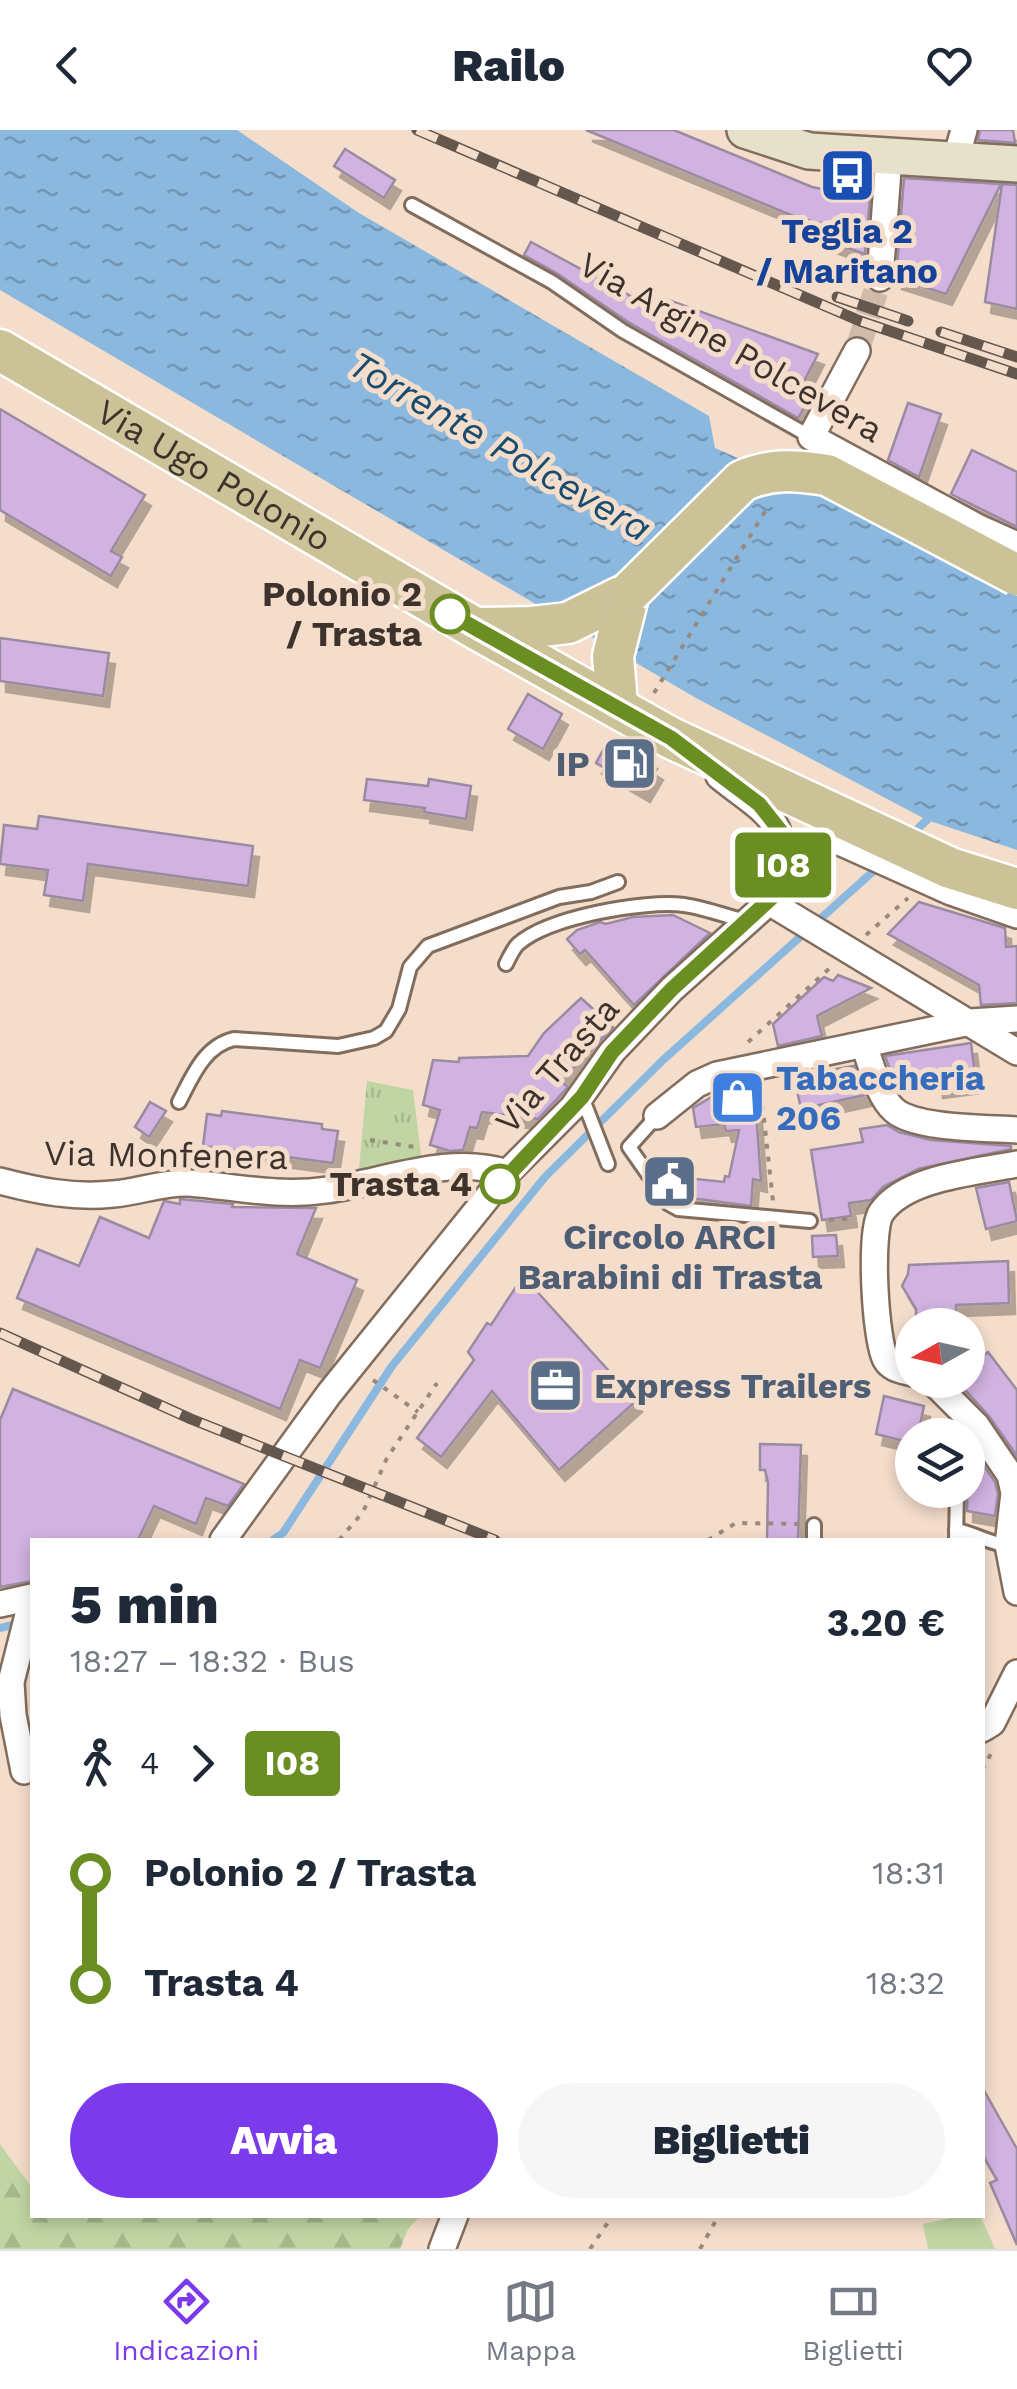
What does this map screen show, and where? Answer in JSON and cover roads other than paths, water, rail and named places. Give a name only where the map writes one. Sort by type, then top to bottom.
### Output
[{"type":"main road","points":[[744,130],[809,151],[889,157],[959,146],[1017,164]]},
{"type":"main road","name":"Via Ugo Polonio","points":[[0,350],[475,628],[616,696],[671,738],[838,829],[923,871],[950,868],[1017,888]]},
{"type":"main road","points":[[475,628],[530,628],[568,622],[629,593],[742,481],[763,472],[797,470],[826,476],[1017,575]]},
{"type":"main road","points":[[616,696],[613,656],[629,593]]},
{"type":"street","points":[[880,278],[889,157]]},
{"type":"street","points":[[810,437],[858,350]]},
{"type":"street","name":"Via Argine Polcevera","points":[[810,437],[1017,545]]},
{"type":"street","points":[[671,738],[759,804],[782,833],[784,858],[776,901],[1017,1052]]},
{"type":"street","name":"Via Trasta","points":[[224,1538],[329,1394],[507,1173],[585,1103],[612,1052],[672,989],[776,901],[814,852],[838,829]]},
{"type":"street","points":[[923,871],[1017,916]]},
{"type":"street","points":[[658,1116],[698,1084],[717,1075],[970,1022],[1017,1019]]},
{"type":"street","points":[[864,1046],[885,1098],[895,1112],[920,1122],[1017,1130]]},
{"type":"street","name":"Via Monfenera","points":[[0,1180],[48,1194],[116,1194],[187,1183],[272,1194],[325,1191],[434,1169],[481,1164],[507,1173]]},
{"type":"street","points":[[895,1365],[887,1362],[882,1349],[873,1264],[882,1212],[914,1186],[1017,1164]]},
{"type":"street","points":[[946,1398],[1010,1475],[1014,1494],[1008,1544],[1017,1592]]},
{"type":"street","points":[[0,1604],[30,1602]]},
{"type":"street","points":[[24,1771],[13,1716],[13,1669],[30,1606]]},
{"type":"street","points":[[985,1728],[992,1723],[1017,1673]]},
{"type":"street","points":[[442,2249],[455,2218]]},
{"type":"lane","name":"Via Argine Polcevera","points":[[412,206],[552,282],[623,332],[810,437]]},
{"type":"lane","points":[[179,1102],[198,1066],[224,1042],[234,1039],[338,1046],[374,1038],[386,1032],[399,1010],[410,967],[428,946],[559,897],[591,892],[618,882]]},
{"type":"lane","points":[[506,964],[518,944],[590,914],[652,904],[686,905],[748,922]]},
{"type":"lane","points":[[585,1103],[608,1164]]},
{"type":"lane","points":[[658,1116],[629,1148],[669,1204],[678,1209],[810,1221]]},
{"type":"lane","points":[[957,1508],[956,1535],[978,1534],[985,1538]]},
{"type":"lane","points":[[814,1525],[814,1538]]},
{"type":"lane","points":[[985,1538],[997,1545],[1008,1544]]},
{"type":"water","name":"Torrente Polcevera","points":[[0,130],[237,130],[359,213],[709,416],[715,448],[823,496],[974,578],[1017,596],[1017,850],[927,820],[696,698],[0,290]]},
{"type":"waterway","points":[[910,836],[932,815]]},
{"type":"waterway","points":[[276,1538],[283,1533],[392,1366],[545,1177],[663,1060],[878,867]]},
{"type":"waterway","points":[[0,1628],[20,1623]]},
{"type":"tunnel","points":[[857,351],[880,278]]},
{"type":"railway","points":[[417,130],[860,321],[1017,374]]},
{"type":"railway","points":[[837,297],[908,321]]},
{"type":"railway","points":[[941,332],[1017,357]]},
{"type":"railway","points":[[0,1333],[191,1419],[490,1538]]},
{"type":"place","name":"Teglia 2 / Maritano","points":[[847,175]]},
{"type":"place","name":"Polonio 2 / Trasta","points":[[450,614]]},
{"type":"place","name":"IP","points":[[629,764]]},
{"type":"place","name":"Tabaccheria 206","points":[[737,1098]]},
{"type":"place","name":"Circolo ARCI Barabini di Trasta","points":[[670,1181]]},
{"type":"place","name":"Trasta 4","points":[[500,1184]]},
{"type":"place","name":"Express Trailers","points":[[555,1386]]}]
